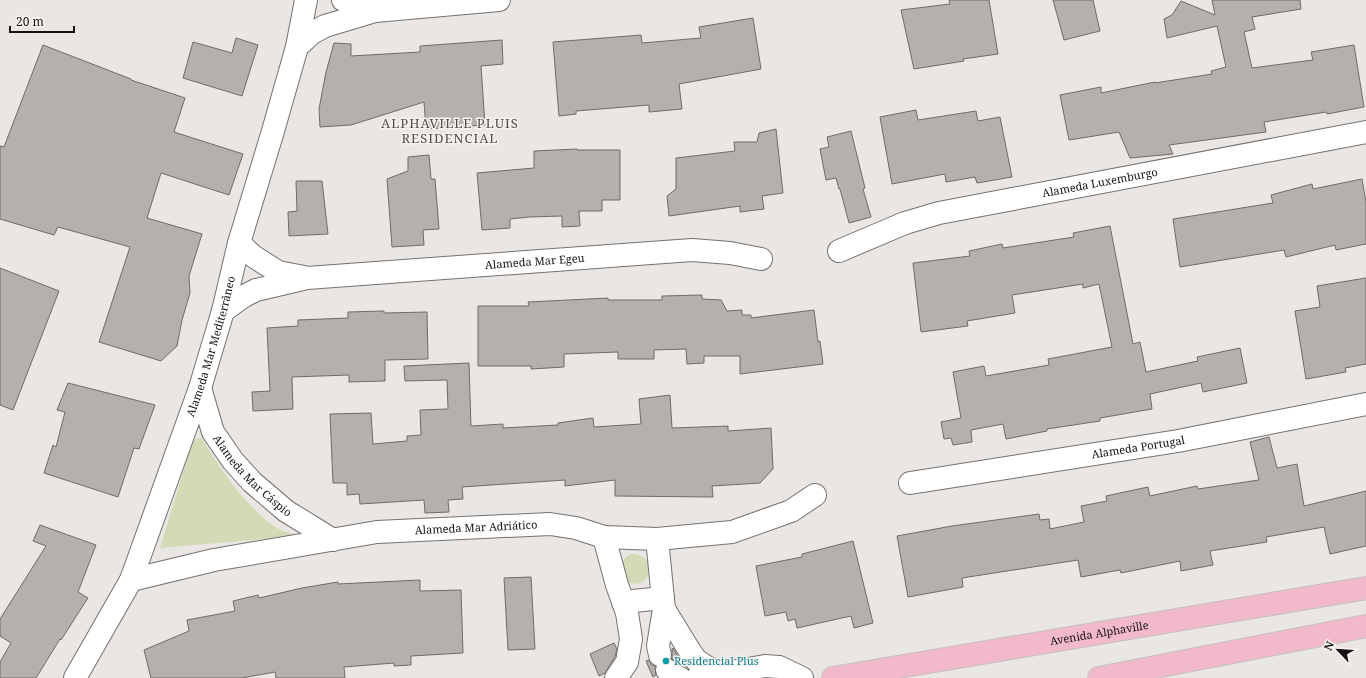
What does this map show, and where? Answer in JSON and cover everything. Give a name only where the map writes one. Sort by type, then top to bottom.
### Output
[{"type":"main road","name":"Avenida Alphaville","points":[[833,678],[1366,588]]},
{"type":"main road","points":[[1099,678],[1366,626]]},
{"type":"street","name":"Alameda Mar Mediterrâneo","points":[[75,678],[131,580],[200,388],[223,311],[239,243],[274,131],[297,47],[306,0]]},
{"type":"street","points":[[343,0],[364,9],[375,11]]},
{"type":"street","points":[[297,47],[312,33],[325,26],[375,11],[499,0]]},
{"type":"street","name":"Alameda Luxemburgo","points":[[839,251],[905,223],[939,213],[1366,132]]},
{"type":"street","name":"Alameda Mar Egeu","points":[[239,243],[253,256],[278,272],[307,278]]},
{"type":"street","name":"Alameda Mar Egeu","points":[[223,311],[244,296],[256,290],[307,278],[692,250],[730,253],[761,259]]},
{"type":"street","name":"Alameda Mar Cáspio","points":[[200,388],[213,432],[233,461],[252,482],[286,511],[333,540]]},
{"type":"street","name":"Alameda Portugal","points":[[910,484],[1178,441],[1366,404]]},
{"type":"street","name":"Alameda Mar Adriático","points":[[131,580],[214,560],[377,532],[550,524],[576,528],[604,537],[657,539],[732,532],[791,511],[815,495]]},
{"type":"street","points":[[604,537],[626,613],[631,639],[627,662],[616,678]]},
{"type":"street","points":[[657,539],[664,604],[658,646],[669,668]]},
{"type":"street","points":[[623,602],[664,604]]},
{"type":"street","points":[[664,604],[696,660],[718,674]]},
{"type":"street","points":[[697,678],[765,666],[778,667],[802,678]]},
{"type":"green space","points":[[198,438],[202,439],[233,485],[261,516],[277,528],[299,536],[160,548],[193,440]]},
{"type":"green space","points":[[632,554],[641,556],[647,561],[649,567],[649,573],[640,583],[633,584],[624,580],[621,563],[627,556]]},
{"type":"building","points":[[949,0],[989,0],[998,54],[963,59],[964,61],[914,69],[901,10],[950,4]]},
{"type":"building","points":[[1053,0],[1093,0],[1100,31],[1064,40]]},
{"type":"building","points":[[1212,0],[1300,0],[1301,9],[1252,17],[1255,29],[1244,32],[1252,68],[1313,60],[1311,52],[1354,45],[1364,107],[1327,114],[1326,112],[1264,122],[1266,132],[1169,145],[1173,154],[1130,158],[1119,132],[1069,140],[1060,95],[1101,87],[1101,93],[1155,82],[1212,74],[1211,71],[1226,67],[1217,26],[1167,38],[1164,19],[1172,15],[1181,1],[1215,15]]},
{"type":"building","points":[[753,18],[761,69],[679,84],[682,109],[649,112],[649,105],[576,111],[576,114],[559,116],[553,42],[641,35],[642,43],[701,38],[699,27]]},
{"type":"building","points":[[236,38],[258,45],[242,96],[183,78],[193,42],[232,53]]},
{"type":"building","points":[[502,40],[503,64],[481,66],[485,125],[426,129],[424,102],[351,125],[320,127],[319,109],[326,72],[334,43],[351,44],[351,56],[420,52],[420,46]]},
{"type":"building","points":[[43,45],[131,80],[185,98],[174,132],[243,154],[229,195],[161,173],[147,218],[202,234],[189,276],[190,293],[182,320],[177,346],[161,361],[99,342],[130,247],[58,227],[54,235],[0,219],[0,146],[4,147]]},
{"type":"building","points":[[916,110],[918,120],[976,111],[978,121],[1000,117],[1012,177],[977,183],[975,177],[946,182],[945,174],[892,184],[880,117]]},
{"type":"building","points":[[776,129],[783,193],[762,196],[764,209],[740,212],[740,206],[669,216],[667,196],[676,189],[676,158],[735,151],[734,142],[757,142],[759,133]]},
{"type":"building","points":[[851,131],[865,188],[863,189],[871,217],[849,223],[836,178],[826,180],[820,149],[829,147],[827,137]]},
{"type":"building","points":[[577,149],[620,150],[620,200],[602,200],[602,211],[579,211],[580,226],[562,227],[562,216],[529,217],[510,219],[510,228],[482,230],[477,173],[534,168],[534,151]]},
{"type":"building","points":[[429,155],[431,179],[435,179],[439,229],[423,230],[424,245],[392,247],[387,179],[408,171],[408,157]]},
{"type":"building","points":[[1362,179],[1366,202],[1366,244],[1336,250],[1335,245],[1286,257],[1284,250],[1180,267],[1173,219],[1273,203],[1271,195],[1312,184],[1313,189]]},
{"type":"building","points":[[296,181],[322,181],[328,234],[289,236],[288,212],[297,211]]},
{"type":"building","points":[[1110,226],[1133,344],[1140,342],[1146,372],[1198,361],[1197,357],[1240,348],[1247,383],[1203,392],[1201,383],[1150,394],[1152,409],[1100,418],[1100,421],[1047,429],[1047,431],[1006,439],[1003,424],[971,430],[972,442],[953,445],[951,438],[944,439],[941,422],[961,418],[953,372],[984,366],[986,376],[1049,365],[1048,359],[1112,347],[1099,284],[1083,288],[1083,284],[1012,295],[1015,313],[967,321],[968,326],[921,332],[913,263],[970,256],[969,251],[1002,244],[1003,248],[1074,237],[1073,233]]},
{"type":"building","points":[[0,268],[59,291],[13,410],[0,405]]},
{"type":"building","points":[[1366,278],[1366,364],[1345,368],[1346,372],[1306,379],[1295,311],[1320,307],[1317,286]]},
{"type":"building","points":[[702,295],[702,299],[721,300],[727,311],[742,310],[742,315],[751,315],[751,318],[814,310],[818,342],[820,341],[823,364],[740,374],[740,356],[704,356],[704,363],[687,364],[686,349],[654,350],[654,359],[618,359],[618,352],[564,354],[564,367],[531,369],[531,366],[478,366],[478,306],[529,306],[528,302],[608,298],[608,300],[662,300],[662,296]]},
{"type":"building","points":[[384,311],[384,313],[427,312],[428,359],[385,360],[385,381],[349,382],[349,375],[292,377],[293,409],[253,411],[252,392],[270,391],[267,328],[298,326],[298,320],[348,318],[348,312]]},
{"type":"building","points":[[469,363],[471,426],[503,424],[503,428],[558,425],[558,423],[593,418],[594,427],[641,424],[639,399],[670,395],[672,428],[728,426],[728,431],[771,428],[773,469],[760,483],[712,486],[713,497],[615,496],[615,480],[565,486],[565,480],[462,487],[463,499],[448,500],[449,512],[425,513],[424,500],[360,504],[359,494],[347,495],[347,483],[333,483],[330,414],[371,413],[373,444],[407,441],[407,436],[421,435],[420,410],[448,409],[447,380],[405,381],[404,366]]},
{"type":"building","points":[[68,383],[155,405],[139,449],[134,448],[118,497],[44,473],[53,445],[56,447],[65,412],[57,410]]},
{"type":"building","points":[[1269,437],[1277,468],[1297,464],[1304,506],[1366,491],[1366,546],[1330,554],[1324,527],[1266,537],[1267,542],[1210,551],[1213,565],[1181,571],[1180,561],[1121,573],[1120,570],[1081,577],[1078,560],[962,578],[963,587],[908,597],[897,536],[952,526],[1039,514],[1040,520],[1049,519],[1050,529],[1084,522],[1081,506],[1107,501],[1106,496],[1148,487],[1150,496],[1197,486],[1198,489],[1259,480],[1250,442]]},
{"type":"building","points":[[40,525],[96,545],[78,592],[88,598],[36,678],[0,678],[0,662],[11,643],[0,636],[0,619],[46,546],[33,541]]},
{"type":"building","points":[[853,541],[873,623],[854,628],[851,616],[797,628],[795,619],[788,621],[786,612],[765,616],[756,566],[802,557],[802,554]]},
{"type":"building","points":[[531,577],[535,649],[508,650],[504,578]]},
{"type":"building","points":[[420,580],[420,591],[461,590],[463,653],[411,656],[411,665],[394,666],[394,663],[344,667],[345,678],[276,678],[275,672],[242,678],[151,678],[144,650],[189,631],[187,620],[235,611],[233,601],[258,595],[259,598],[302,588],[338,582],[338,584]]},
{"type":"building","points":[[614,643],[617,649],[615,657],[605,673],[599,676],[590,654]]},
{"type":"building","points":[[673,648],[683,663],[680,664],[672,659]]},
{"type":"building","points":[[649,660],[651,664],[655,666],[656,675],[653,677],[646,661]]},
{"type":"place","name":"Residencial Plus","points":[[666,661]]},
{"type":"district","name":"ALPHAVILLE PLUIS RESIDENCIAL","points":[[450,130]]}]
